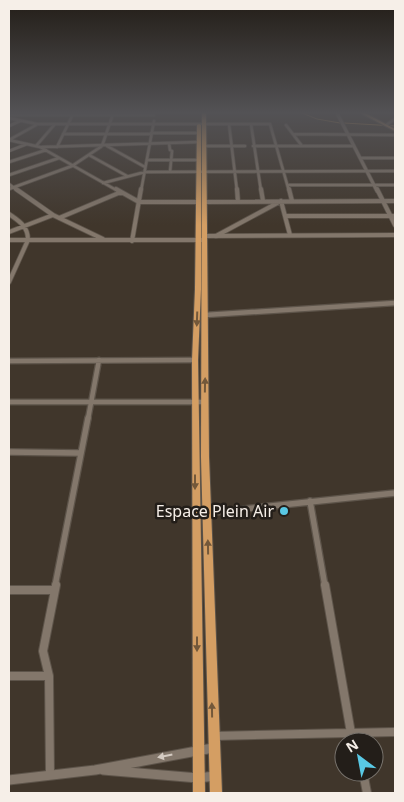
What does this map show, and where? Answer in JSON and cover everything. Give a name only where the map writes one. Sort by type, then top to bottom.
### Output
[{"type":"highway","points":[[200,150],[199,160],[201,172]]},
{"type":"highway","points":[[198,793],[196,514],[205,315],[201,150]]},
{"type":"highway","points":[[202,239],[195,360],[205,457],[208,513],[213,748],[216,793]]},
{"type":"street","points":[[9,162],[45,150]]},
{"type":"street","points":[[47,150],[139,202],[395,201]]},
{"type":"street","points":[[9,189],[72,166],[96,150]]},
{"type":"street","points":[[113,150],[145,167]]},
{"type":"street","points":[[132,241],[148,150]]},
{"type":"street","points":[[170,150],[172,152],[170,172]]},
{"type":"street","points":[[232,150],[238,202]]},
{"type":"street","points":[[255,150],[263,201]]},
{"type":"street","points":[[279,150],[292,201]]},
{"type":"street","points":[[357,150],[382,201],[393,216],[395,225]]},
{"type":"street","points":[[88,155],[127,176]]},
{"type":"street","points":[[9,175],[59,158]]},
{"type":"street","points":[[361,158],[395,158]]},
{"type":"street","points":[[147,160],[199,160]]},
{"type":"street","points":[[103,183],[145,172],[395,171]]},
{"type":"street","points":[[9,184],[53,215],[105,240]]},
{"type":"street","points":[[289,185],[395,185]]},
{"type":"street","points":[[59,218],[121,192]]},
{"type":"street","points":[[281,201],[290,235]]},
{"type":"street","points":[[216,236],[281,201]]},
{"type":"street","points":[[9,214],[25,226],[29,233],[28,240],[9,282]]},
{"type":"street","points":[[9,232],[53,215]]},
{"type":"street","points":[[285,216],[393,216]]},
{"type":"street","points":[[9,240],[132,241],[202,239],[216,236],[395,235]]},
{"type":"street","points":[[205,315],[395,303]]},
{"type":"street","points":[[50,775],[49,676],[43,651],[99,360]]},
{"type":"street","points":[[9,361],[195,360]]},
{"type":"street","points":[[9,402],[200,402]]},
{"type":"street","points":[[9,452],[80,453]]},
{"type":"street","points":[[196,514],[395,493]]},
{"type":"street","points":[[310,501],[355,732]]},
{"type":"street","points":[[9,590],[55,590]]},
{"type":"street","points":[[9,676],[49,676]]},
{"type":"street","points":[[213,736],[334,736]]},
{"type":"street","points":[[9,780],[95,770],[213,748]]},
{"type":"street","points":[[95,770],[198,778],[215,776]]},
{"type":"place","name":"Espace Plein Air","points":[[284,511]]}]
